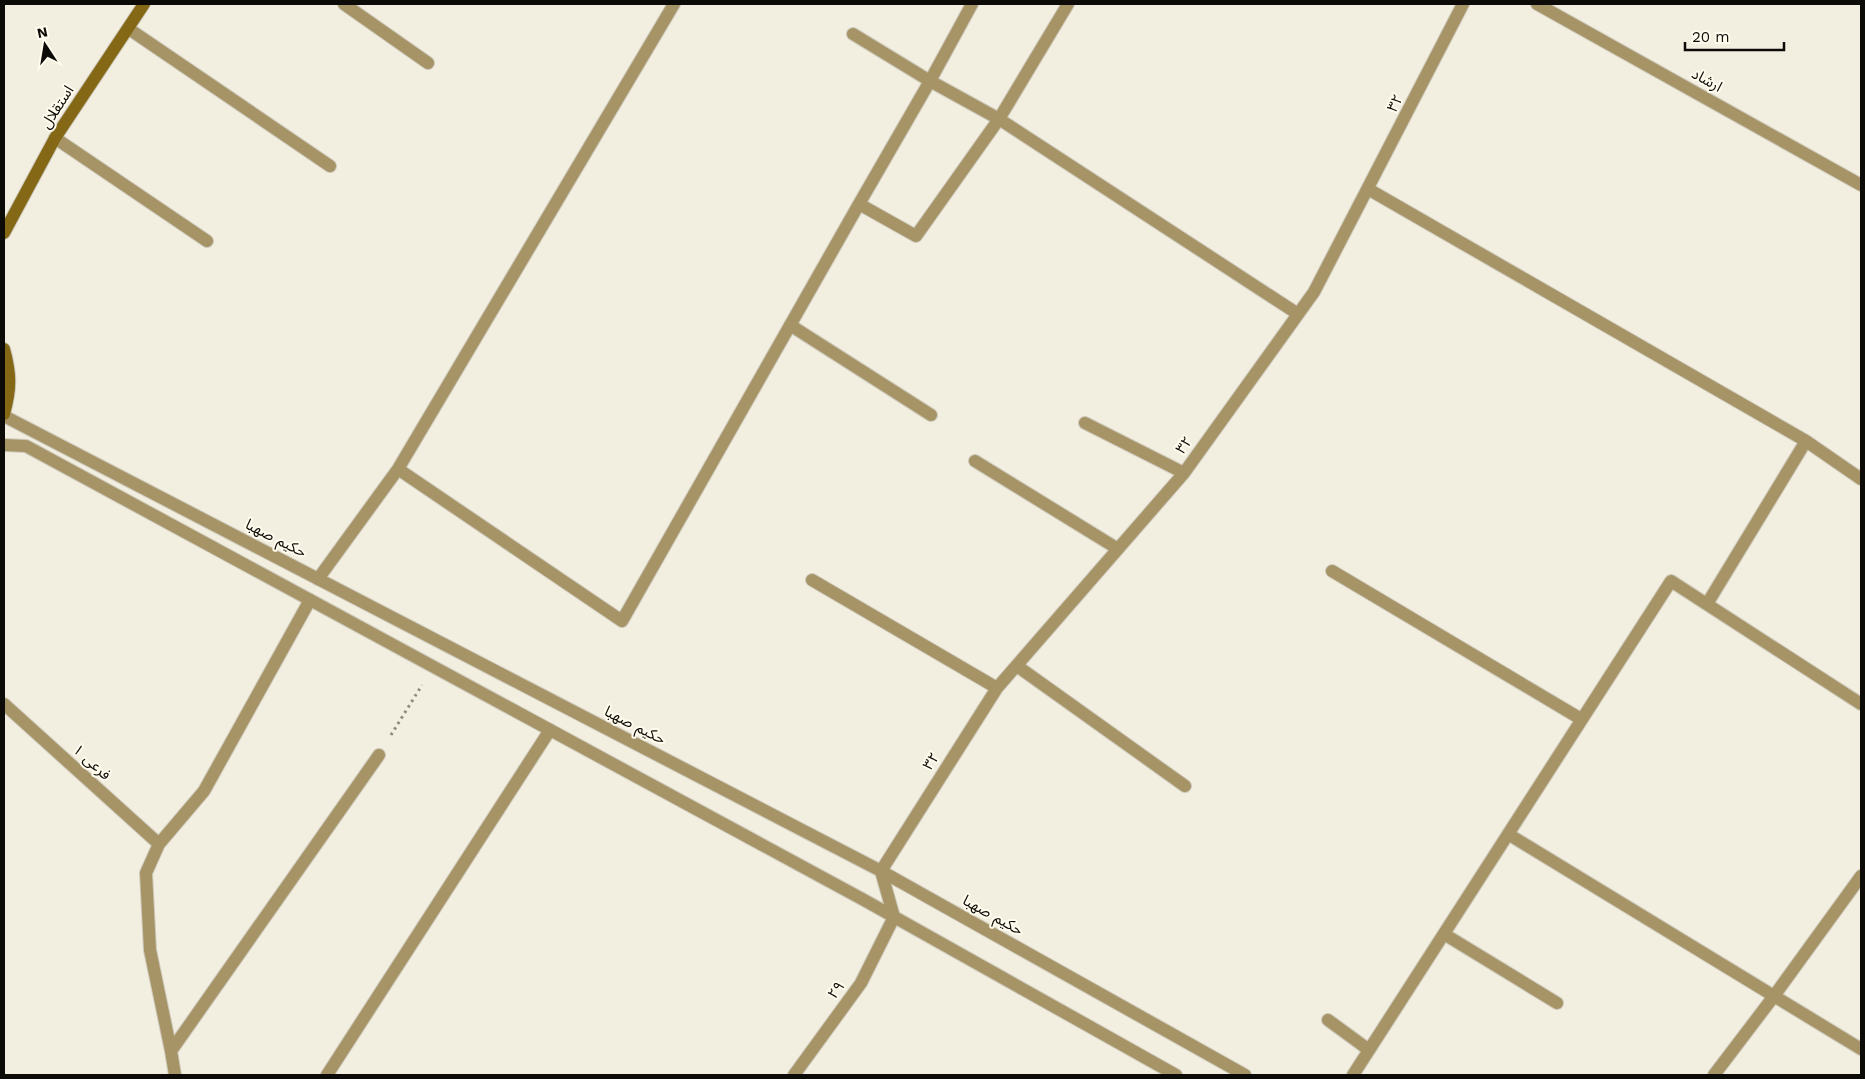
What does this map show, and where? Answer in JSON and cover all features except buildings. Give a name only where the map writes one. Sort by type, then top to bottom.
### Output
[{"type":"main road","name":"استقلال","points":[[4,233],[56,138],[144,4]]},
{"type":"main road","points":[[4,349],[10,369],[10,392],[4,415]]},
{"type":"street","points":[[344,4],[428,63]]},
{"type":"street","points":[[318,579],[398,469],[674,4]]},
{"type":"street","points":[[398,469],[622,621],[972,4]]},
{"type":"street","points":[[858,204],[916,236],[999,119],[1068,4]]},
{"type":"street","name":"۳۲","points":[[881,871],[997,688],[1184,473],[1314,292],[1463,4]]},
{"type":"street","name":"ارشاد","points":[[1537,4],[1861,185]]},
{"type":"street","points":[[128,29],[330,166]]},
{"type":"street","points":[[853,34],[930,81],[999,119],[1298,314]]},
{"type":"street","points":[[56,138],[207,241]]},
{"type":"street","points":[[1368,190],[1806,440],[1861,479]]},
{"type":"street","points":[[790,325],[931,414]]},
{"type":"street","name":"حکیم صهبا","points":[[4,415],[881,871],[1245,1075]]},
{"type":"street","points":[[1085,423],[1184,473]]},
{"type":"street","points":[[1707,604],[1806,440]]},
{"type":"street","points":[[4,445],[26,446],[894,917],[1176,1075]]},
{"type":"street","points":[[975,462],[1118,549]]},
{"type":"street","points":[[1332,571],[1581,719]]},
{"type":"street","points":[[812,580],[997,688]]},
{"type":"street","points":[[1353,1075],[1671,581],[1861,704]]},
{"type":"street","points":[[175,1075],[150,950],[146,873],[158,844],[204,791],[310,600]]},
{"type":"street","points":[[1017,666],[1185,786]]},
{"type":"street","name":"فرعی ۱","points":[[4,704],[158,844]]},
{"type":"street","points":[[327,1075],[550,730]]},
{"type":"street","points":[[171,1051],[379,755]]},
{"type":"street","points":[[1508,834],[1861,1049]]},
{"type":"street","points":[[881,871],[894,917]]},
{"type":"street","points":[[1714,1075],[1861,876]]},
{"type":"street","name":"۲۹","points":[[794,1075],[861,983],[894,917]]},
{"type":"street","points":[[1444,934],[1558,1004]]},
{"type":"street","points":[[1328,1020],[1369,1050]]},
{"type":"path","points":[[379,755],[434,667]]}]
